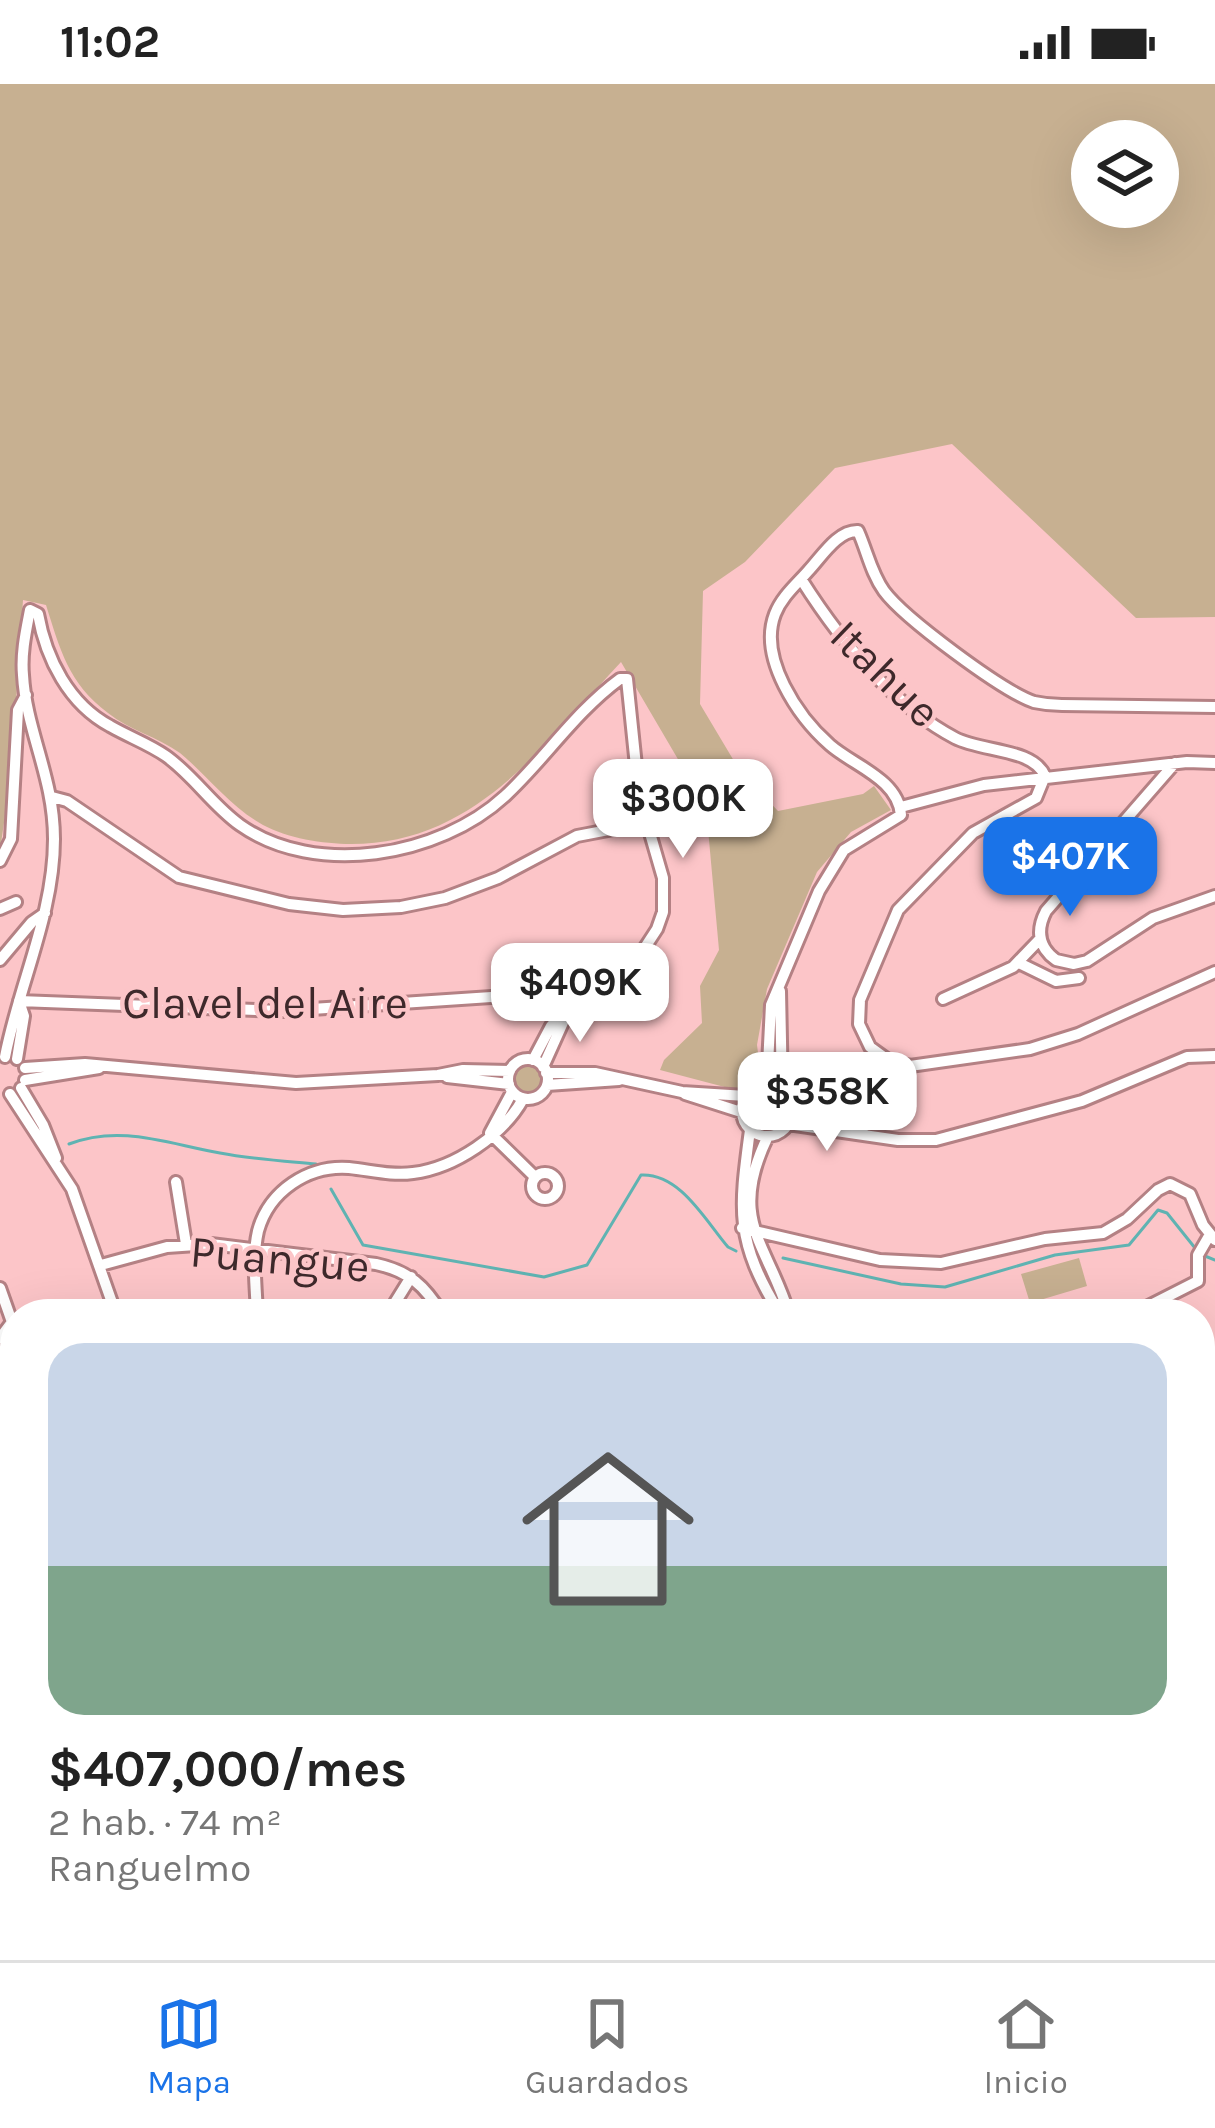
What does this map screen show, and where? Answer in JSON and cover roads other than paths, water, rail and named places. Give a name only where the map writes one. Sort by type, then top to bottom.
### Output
[{"type":"street","points":[[767,1085],[768,1021],[830,869],[856,840],[901,815],[886,783],[830,745],[806,719],[775,664],[770,644],[774,616],[787,593],[846,531],[858,531],[886,595],[1020,695],[1037,703],[1062,705],[1215,706]]},
{"type":"street","name":"Itahue","points":[[801,579],[856,654],[927,720],[970,745],[1032,759],[1045,778]]},
{"type":"street","points":[[13,1075],[102,1067],[296,1083],[463,1070],[538,1097],[542,1071],[571,1004],[635,958],[661,921],[663,878],[645,823],[627,680],[620,679],[578,714],[503,798],[471,820],[422,843],[379,853],[338,854],[277,844],[242,826],[166,756],[107,725],[60,679],[38,614],[30,610],[22,661],[52,797],[53,856],[45,913],[19,1000],[24,1016],[13,1075],[36,1137],[57,1162],[80,1209],[111,1299]]},
{"type":"street","points":[[0,861],[11,839],[18,710],[26,695]]},
{"type":"street","points":[[901,807],[968,788],[1174,763],[1215,763]]},
{"type":"street","points":[[943,999],[1019,963],[1040,939],[1046,911],[1174,763]]},
{"type":"street","points":[[1045,778],[1036,798],[973,833],[898,910],[860,1000],[859,1024],[870,1047],[888,1060],[910,1066],[1030,1049],[1078,1034],[1215,972]]},
{"type":"street","points":[[52,797],[67,801],[178,877],[276,902],[343,910],[401,907],[458,894],[578,836],[645,823]]},
{"type":"street","points":[[1040,939],[1056,960],[1081,963],[1154,917],[1215,896]]},
{"type":"street","points":[[0,909],[16,902]]},
{"type":"street","points":[[0,960],[45,913]]},
{"type":"street","points":[[1019,963],[1056,981],[1079,978]]},
{"type":"street","points":[[780,988],[782,1090],[792,1108],[788,1124]]},
{"type":"street","name":"Clavel del Aire","points":[[19,1000],[283,1011],[583,991]]},
{"type":"street","points":[[748,1229],[754,1181],[768,1136],[788,1124],[907,1141],[946,1138],[1082,1101],[1187,1057],[1215,1056]]},
{"type":"street","points":[[257,1299],[256,1249],[271,1204],[301,1178],[337,1168],[395,1174],[431,1169],[468,1152],[490,1133],[514,1086],[517,1063],[682,1092],[746,1096]]},
{"type":"street","points":[[776,1299],[753,1260],[741,1198],[750,1130],[741,1112],[746,1096],[755,1088],[767,1085],[782,1090]]},
{"type":"street","points":[[682,1092],[700,1102],[741,1112]]},
{"type":"street","points":[[792,1108],[848,1123],[863,1132]]},
{"type":"street","points":[[750,1130],[768,1136]]},
{"type":"street","points":[[490,1133],[535,1178]]},
{"type":"street","points":[[176,1182],[186,1244]]},
{"type":"street","points":[[748,1229],[880,1260],[953,1262],[1046,1239],[1103,1234],[1170,1184],[1190,1194],[1212,1238],[1198,1255],[1198,1281],[1162,1299]]},
{"type":"street","name":"Puangue","points":[[100,1265],[186,1244],[256,1249],[376,1264],[411,1277],[429,1299]]},
{"type":"street","points":[[397,1299],[411,1277]]},
{"type":"waterway","points":[[69,1144],[126,1136],[316,1164]]},
{"type":"waterway","points":[[331,1189],[363,1245],[544,1277],[587,1265],[641,1175],[655,1176],[680,1190],[736,1251]]},
{"type":"waterway","points":[[783,1258],[901,1284],[945,1287],[1055,1255],[1129,1245],[1158,1210],[1167,1213],[1195,1248]]},
{"type":"waterway","points":[[1205,1256],[1215,1260]]}]
